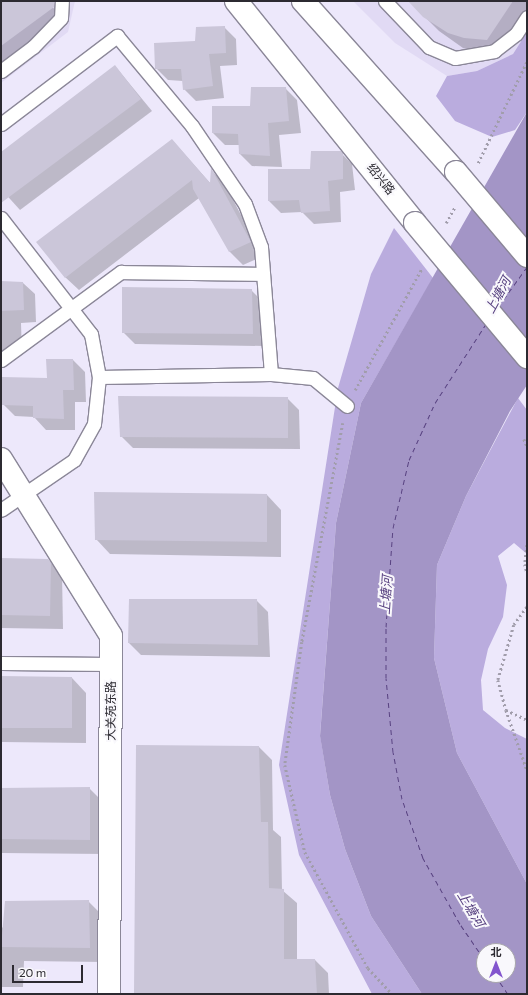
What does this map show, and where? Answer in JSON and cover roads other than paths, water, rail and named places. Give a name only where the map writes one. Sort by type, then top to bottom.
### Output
[{"type":"main road","name":"绍兴路","points":[[236,1],[527,357]]},
{"type":"main road","points":[[303,1],[456,172],[527,256]]},
{"type":"main road","name":"大关苑东路","points":[[1,459],[111,636],[109,994]]},
{"type":"lane","points":[[1,71],[33,47],[61,18],[62,1]]},
{"type":"lane","points":[[385,1],[430,47],[455,58],[494,51],[516,34],[527,17]]},
{"type":"lane","points":[[1,124],[117,36],[192,126],[245,204],[260,247],[271,374]]},
{"type":"lane","points":[[1,218],[90,334],[99,377],[94,424],[74,460],[1,510]]},
{"type":"lane","points":[[1,360],[71,311],[121,272],[263,274]]},
{"type":"lane","points":[[99,377],[271,374],[313,378],[346,406]]},
{"type":"lane","points":[[1,663],[111,664]]},
{"type":"water","name":"上塘河","points":[[527,112],[527,385],[510,411],[466,496],[437,565],[434,658],[457,753],[527,884],[527,994],[422,994],[371,916],[345,849],[330,795],[320,736],[336,523],[361,403]]}]
